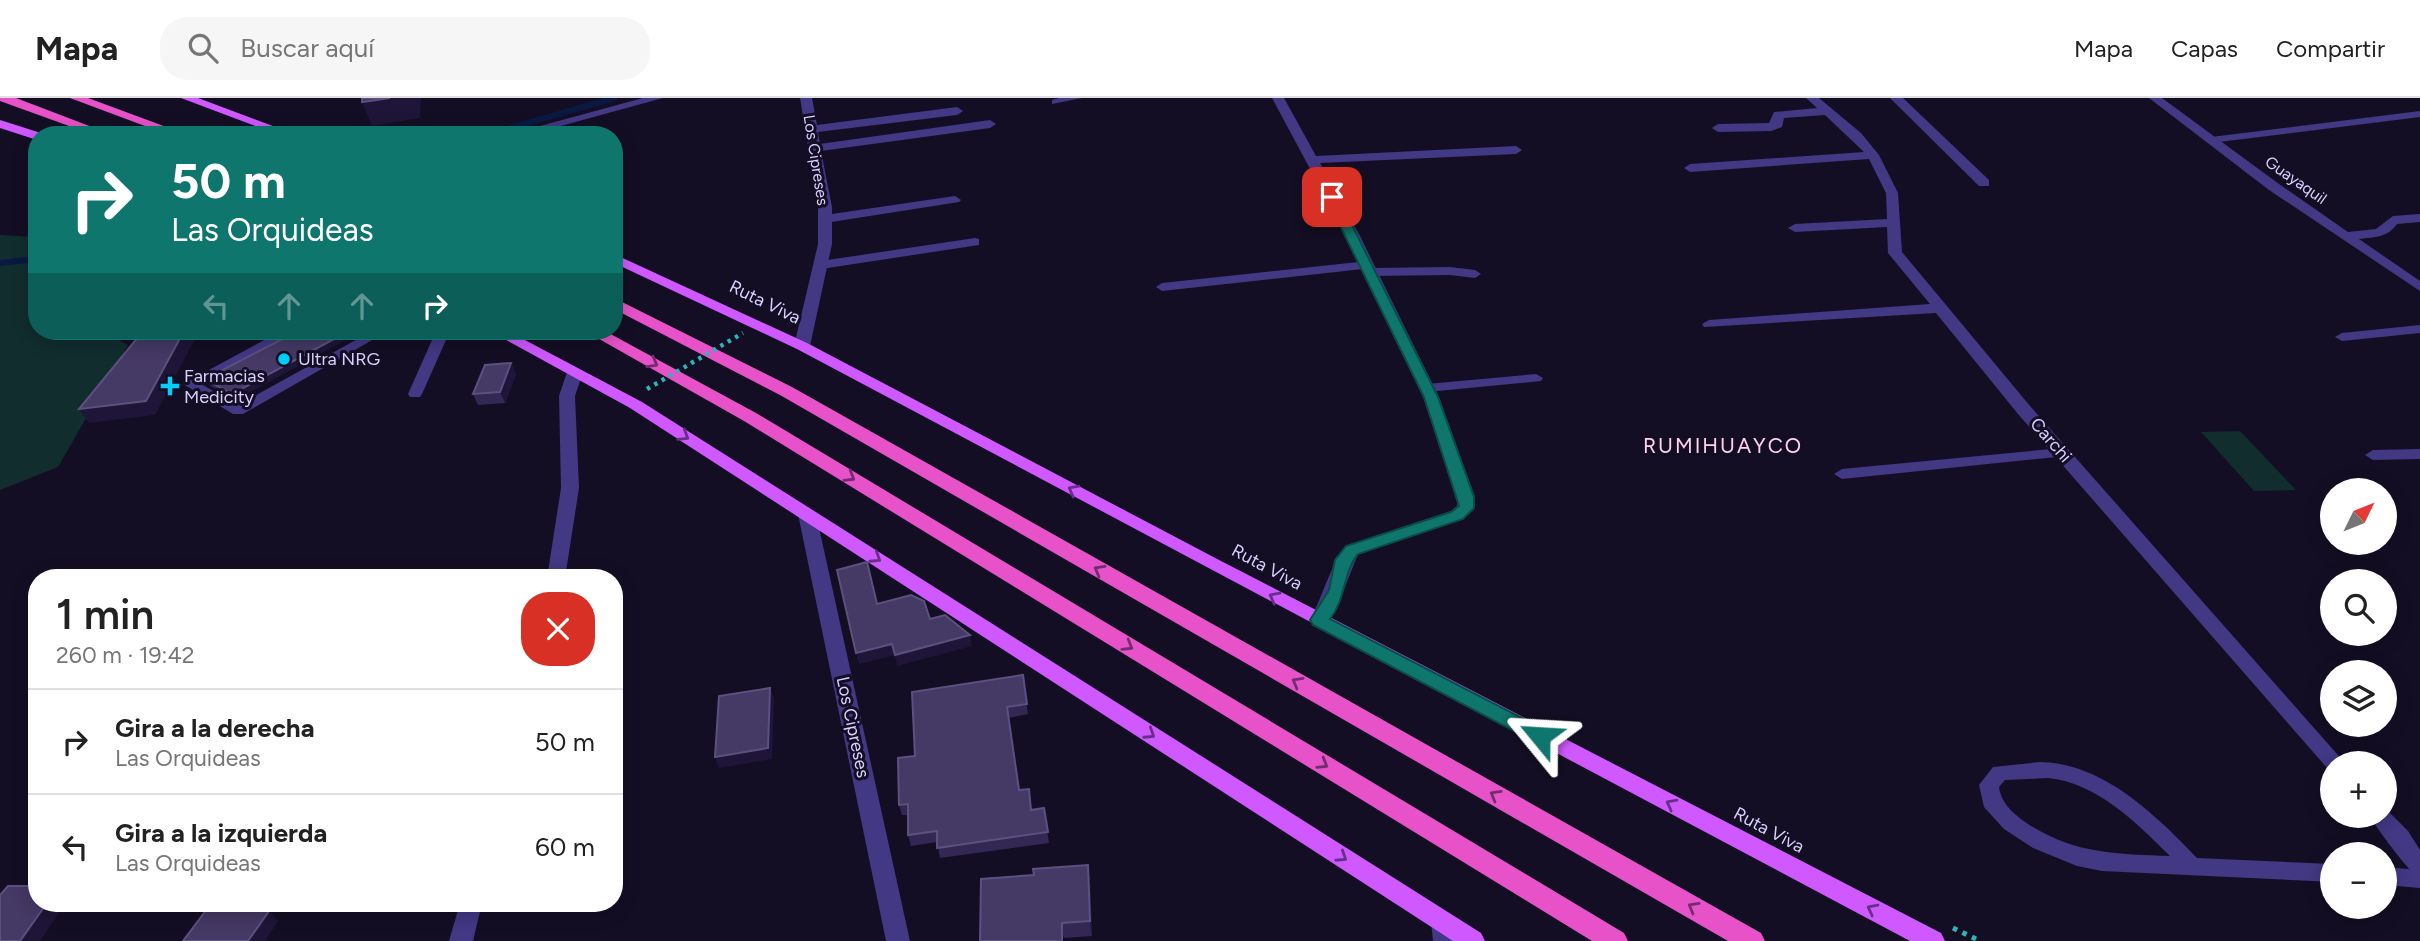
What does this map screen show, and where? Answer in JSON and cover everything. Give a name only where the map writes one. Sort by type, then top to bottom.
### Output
[{"type":"highway","points":[[4,98],[82,126]]},
{"type":"highway","points":[[76,98],[156,126]]},
{"type":"highway","points":[[623,308],[786,391],[1752,941]]},
{"type":"highway","points":[[610,340],[750,416],[1615,941]]},
{"type":"main road","points":[[187,98],[266,126]]},
{"type":"main road","points":[[0,124],[28,133]]},
{"type":"main road","name":"Ruta Viva","points":[[623,262],[802,346],[1933,941]]},
{"type":"main road","points":[[513,340],[636,405],[1444,931],[1473,941]]},
{"type":"street","points":[[548,126],[657,98]]},
{"type":"street","name":"Los Cipreses","points":[[802,346],[825,244],[825,219],[806,98]]},
{"type":"street","points":[[1056,102],[1076,98]]},
{"type":"street","points":[[1278,98],[1369,269],[1427,388],[1466,497],[1466,508],[1457,515],[1352,550],[1344,560],[1337,590],[1319,620]]},
{"type":"street","name":"Carchi","points":[[1812,98],[1857,136],[1873,155],[1892,193],[1895,253],[2062,453],[2323,751]]},
{"type":"street","points":[[1896,98],[1984,183]]},
{"type":"street","name":"Guayaquil","points":[[2155,98],[2420,287]]},
{"type":"street","points":[[811,129],[957,111]]},
{"type":"street","points":[[1718,128],[1771,127],[1778,124],[1779,116],[1828,111]]},
{"type":"street","points":[[814,148],[990,124]]},
{"type":"street","points":[[1312,160],[1516,150]]},
{"type":"street","points":[[1690,169],[1873,155]]},
{"type":"street","points":[[2346,236],[2379,233],[2386,230],[2393,220],[2420,218]]},
{"type":"street","points":[[1795,228],[1894,222]]},
{"type":"street","points":[[1709,324],[1940,308]]},
{"type":"street","points":[[2342,337],[2420,329]]},
{"type":"street","points":[[557,569],[570,488],[567,396],[575,372]]},
{"type":"street","points":[[2373,455],[2420,454]]},
{"type":"street","name":"Los Cipreses","points":[[807,514],[898,941]]},
{"type":"street","points":[[2410,837],[2420,869]]},
{"type":"street","points":[[461,941],[469,912]]},
{"type":"lane","points":[[2211,140],[2420,114]]},
{"type":"lane","points":[[825,219],[954,200]]},
{"type":"lane","points":[[821,265],[975,242]]},
{"type":"lane","points":[[1162,287],[1369,269],[1475,274]]},
{"type":"lane","points":[[274,340],[190,384],[239,411],[363,340]]},
{"type":"lane","points":[[415,394],[438,340]]},
{"type":"lane","points":[[1427,388],[1536,378]]},
{"type":"lane","points":[[1842,474],[2062,453]]},
{"type":"lane","points":[[2193,867],[2144,819],[2108,794],[2065,772],[2030,769],[2000,773],[1989,785],[1991,801],[2011,823],[2040,842],[2077,858],[2102,862],[2193,867],[2320,872]]},
{"type":"lane","points":[[2397,877],[2420,879]]},
{"type":"path","points":[[647,389],[743,334]]},
{"type":"green space","points":[[0,235],[28,237],[28,340],[119,340],[128,345],[58,467],[0,490]]},
{"type":"green space","points":[[2240,431],[2296,490],[2254,491],[2201,432]]},
{"type":"building","points":[[362,98],[390,98],[362,102]]},
{"type":"building","points":[[136,340],[179,340],[146,401],[79,409]]},
{"type":"building","points":[[281,340],[332,340],[232,394],[205,379]]},
{"type":"building","points":[[511,363],[500,392],[473,394],[485,365]]},
{"type":"building","points":[[867,562],[877,604],[911,595],[924,601],[930,619],[945,615],[970,635],[895,655],[892,644],[856,653],[837,570]]},
{"type":"building","points":[[1023,675],[1027,704],[1007,707],[1019,790],[1029,789],[1031,810],[1044,808],[1048,832],[937,848],[937,831],[908,835],[908,804],[899,805],[898,758],[915,756],[912,692]]},
{"type":"building","points":[[770,688],[768,748],[715,757],[719,696]]},
{"type":"building","points":[[1088,865],[1090,921],[1062,923],[1062,941],[980,941],[981,879],[1034,875],[1033,869]]},
{"type":"building","points":[[8,886],[28,886],[28,912],[41,912],[20,941],[0,941],[0,895]]},
{"type":"building","points":[[205,912],[268,912],[248,941],[183,941]]},
{"type":"waterway","points":[[517,126],[614,98]]},
{"type":"waterway","points":[[0,263],[28,260]]},
{"type":"place","name":"Ultra NRG","points":[[284,359]]},
{"type":"place","name":"Farmacias Medicity","points":[[170,386]]},
{"type":"district","name":"RUMIHUAYCO","points":[[1723,445]]},
{"type":"route","points":[[1332,197],[1388,305],[1431,397],[1466,497],[1466,508],[1457,515],[1352,550],[1344,560],[1337,590],[1319,620],[1540,736]]}]
